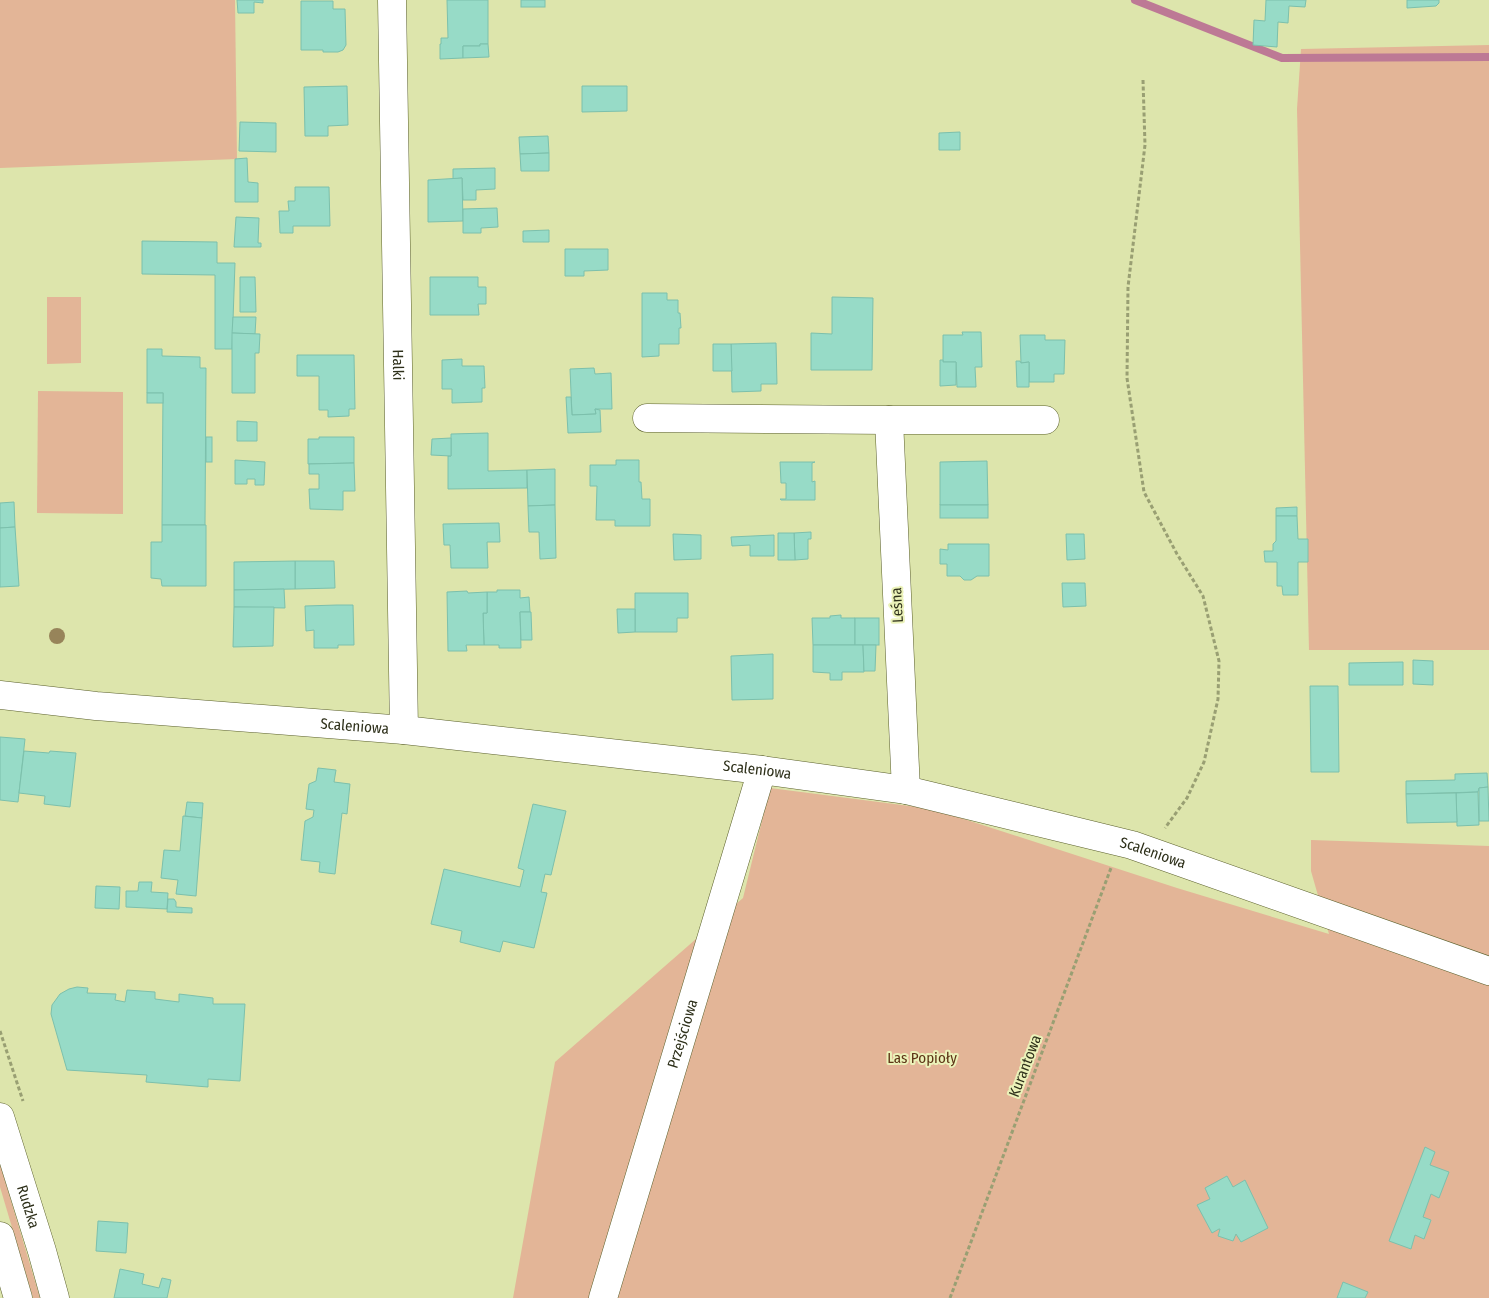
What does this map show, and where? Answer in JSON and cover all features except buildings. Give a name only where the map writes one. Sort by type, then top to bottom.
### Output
[{"type":"street","name":"Halki","points":[[392,0],[404,730]]},
{"type":"street","points":[[647,418],[1045,420]]},
{"type":"street","name":"Leśna","points":[[889,420],[906,790]]},
{"type":"street","name":"Scaleniowa","points":[[0,695],[96,706],[404,730],[762,770],[906,790],[1130,845],[1489,971]]},
{"type":"street","name":"Przejściowa","points":[[603,1298],[762,770]]},
{"type":"street","name":"Rudzka","points":[[0,1116],[42,1251],[54,1298]]},
{"type":"street","points":[[0,1236],[18,1298]]},
{"type":"path","points":[[1130,845],[1165,828],[1187,798],[1204,762],[1218,699],[1219,661],[1204,596],[1177,554],[1144,492],[1127,378],[1128,287],[1145,145],[1143,80]]},
{"type":"path","name":"Kurantowa","points":[[950,1298],[1130,845]]},
{"type":"green space","points":[[0,0],[235,0],[237,159],[0,168]]},
{"type":"green space","points":[[1489,45],[1489,650],[1309,650],[1297,109],[1301,49]]},
{"type":"green space","points":[[47,297],[81,297],[81,363],[47,364]]},
{"type":"green space","points":[[38,391],[123,392],[123,514],[37,513]]},
{"type":"green space","name":"Las Popioły","points":[[770,788],[933,809],[1177,888],[1329,934],[1311,871],[1311,840],[1489,846],[1489,1298],[513,1298],[555,1062],[743,898]]},
{"type":"green space","points":[[0,1164],[40,1298],[33,1298],[0,1187]]},
{"type":"waterway","points":[[1135,0],[1282,58],[1489,57]]}]
